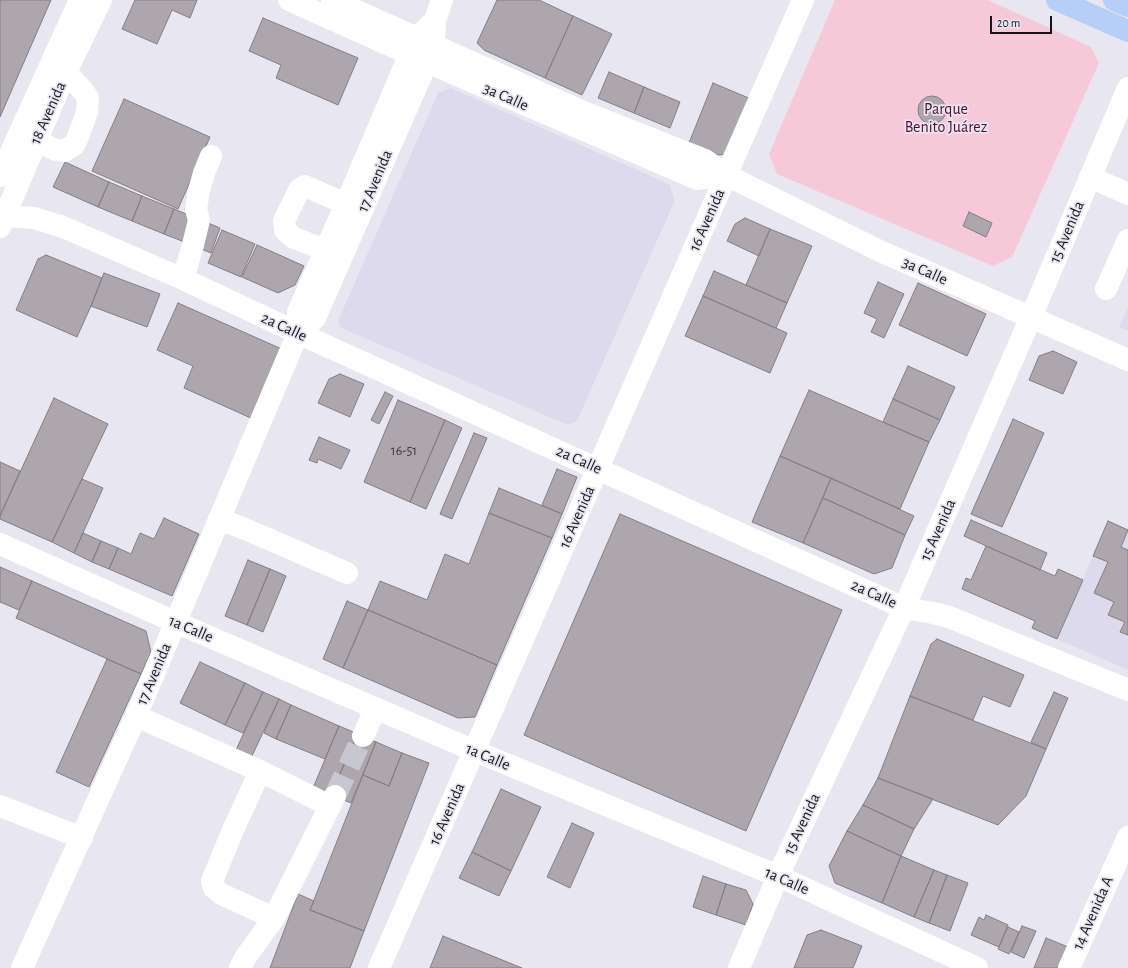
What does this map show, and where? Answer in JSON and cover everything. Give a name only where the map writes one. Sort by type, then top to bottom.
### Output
[{"type":"main road","points":[[1057,0],[1128,31]]},
{"type":"main road","points":[[1114,0],[1128,6]]},
{"type":"street","name":"18 Avenida","points":[[0,176],[80,0]]},
{"type":"street","name":"18 Avenida","points":[[3,209],[36,142],[66,72],[101,0]]},
{"type":"street","name":"3a Calle","points":[[290,0],[422,50],[582,121],[705,160],[726,175],[882,252],[1128,360]]},
{"type":"street","name":"3a Calle","points":[[332,0],[422,50]]},
{"type":"street","name":"17 Avenida","points":[[298,334],[315,318],[442,0]]},
{"type":"street","name":"16 Avenida","points":[[379,968],[803,0]]},
{"type":"street","name":"17 Avenida","points":[[22,968],[136,716],[298,334],[298,312],[346,204],[422,50]]},
{"type":"street","points":[[36,142],[56,150],[64,151],[74,144],[78,137],[87,112],[88,98],[66,72]]},
{"type":"street","name":"15 Avenida","points":[[739,968],[778,876],[904,608],[1031,317],[1128,88]]},
{"type":"street","points":[[183,279],[193,245],[198,220],[196,209],[199,191],[211,156]]},
{"type":"street","points":[[1090,177],[1128,194]]},
{"type":"street","points":[[326,250],[294,238],[285,230],[284,221],[299,190],[305,186],[346,204]]},
{"type":"street","name":"2a Calle","points":[[3,209],[63,227],[183,279],[298,334],[904,608],[950,617],[1128,690]]},
{"type":"street","points":[[1106,289],[1127,242]]},
{"type":"street","points":[[219,519],[346,573]]},
{"type":"street","name":"1a Calle","points":[[0,544],[175,622],[475,751],[778,876],[977,968]]},
{"type":"street","points":[[363,736],[376,708]]},
{"type":"street","points":[[136,716],[332,801],[274,918],[245,958],[240,968]]},
{"type":"street","points":[[260,771],[212,881],[214,888],[221,894],[274,918]]},
{"type":"street","points":[[0,806],[82,838]]},
{"type":"street","name":"14 Avenida A","points":[[1068,968],[1128,837]]},
{"type":"shaded area","points":[[451,88],[669,184],[675,200],[577,421],[568,425],[341,328],[338,321],[438,93]]},
{"type":"shaded area","points":[[1128,307],[1128,331],[1119,327]]},
{"type":"shaded area","points":[[1108,521],[1128,530],[1128,670],[1057,639]]},
{"type":"green space","name":"Parque Benito Juárez","points":[[835,0],[988,0],[1091,47],[1099,63],[1012,257],[993,266],[777,174],[769,154]]},
{"type":"building","points":[[0,0],[51,0],[0,117]]},
{"type":"building","points":[[135,0],[197,0],[190,18],[172,10],[157,44],[122,29]]},
{"type":"building","points":[[497,0],[539,0],[573,16],[545,78],[484,50],[477,43]]},
{"type":"building","points":[[573,16],[612,34],[582,95],[545,78]]},
{"type":"building","points":[[263,18],[358,58],[338,105],[276,78],[281,65],[249,51]]},
{"type":"building","points":[[609,72],[644,87],[634,113],[598,98]]},
{"type":"building","points":[[713,83],[751,99],[728,154],[717,155],[689,143]]},
{"type":"building","points":[[644,87],[680,102],[670,128],[634,113]]},
{"type":"building","points":[[932,96],[942,100],[946,110],[942,120],[932,124],[922,120],[918,110],[922,100]]},
{"type":"building","points":[[124,99],[210,137],[178,209],[92,171]]},
{"type":"building","points":[[65,162],[109,182],[98,207],[53,187]]},
{"type":"building","points":[[109,182],[142,196],[132,221],[98,207]]},
{"type":"building","points":[[142,196],[174,209],[164,234],[132,221]]},
{"type":"building","points":[[174,209],[191,216],[187,243],[164,234]]},
{"type":"building","points":[[969,212],[992,223],[986,237],[963,226]]},
{"type":"building","points":[[196,218],[220,228],[211,253],[187,243]]},
{"type":"building","points":[[745,218],[770,229],[759,256],[727,241],[735,224]]},
{"type":"building","points":[[770,229],[812,246],[787,303],[746,285]]},
{"type":"building","points":[[222,230],[255,244],[241,277],[208,263]]},
{"type":"building","points":[[257,245],[304,266],[295,285],[278,293],[242,277]]},
{"type":"building","points":[[46,255],[102,278],[77,337],[16,310],[38,259]]},
{"type":"building","points":[[714,271],[787,303],[776,328],[703,296]]},
{"type":"building","points":[[104,273],[160,294],[147,327],[91,306]]},
{"type":"building","points":[[878,282],[904,294],[884,338],[871,332],[877,319],[864,313]]},
{"type":"building","points":[[918,283],[986,314],[967,356],[899,325]]},
{"type":"building","points":[[703,296],[787,333],[770,373],[685,336]]},
{"type":"building","points":[[178,303],[284,350],[253,419],[184,388],[193,366],[157,350]]},
{"type":"building","points":[[1053,351],[1077,362],[1063,394],[1029,380],[1039,356]]},
{"type":"building","points":[[908,366],[955,387],[940,420],[893,399]]},
{"type":"building","points":[[340,374],[364,384],[350,417],[318,403],[329,379]]},
{"type":"building","points":[[809,390],[929,442],[900,509],[780,456]]},
{"type":"building","points":[[385,392],[393,396],[379,424],[371,420]]},
{"type":"building","points":[[54,398],[108,424],[52,542],[0,519],[0,516]]},
{"type":"building","points":[[893,399],[940,420],[929,442],[883,422]]},
{"type":"building","points":[[398,400],[445,420],[410,502],[364,482]]},
{"type":"building","points":[[1013,419],[1044,433],[1002,527],[971,514]]},
{"type":"building","points":[[445,420],[462,428],[426,509],[410,502]]},
{"type":"building","points":[[474,433],[487,438],[452,519],[440,514]]},
{"type":"building","points":[[319,437],[350,450],[341,469],[318,459],[317,463],[309,460]]},
{"type":"building","points":[[780,456],[831,478],[803,543],[752,522]]},
{"type":"building","points":[[0,462],[20,471],[0,516]]},
{"type":"building","points":[[557,469],[577,477],[562,514],[542,505]]},
{"type":"building","points":[[831,478],[914,516],[905,535],[823,498]]},
{"type":"building","points":[[82,479],[103,488],[74,553],[52,542]]},
{"type":"building","points":[[499,488],[562,514],[552,538],[489,513]]},
{"type":"building","points":[[823,498],[905,535],[892,568],[874,574],[803,543]]},
{"type":"building","points":[[489,513],[552,538],[497,665],[368,610],[380,581],[427,600],[445,554],[469,564]]},
{"type":"building","points":[[620,514],[842,610],[746,831],[524,735]]},
{"type":"building","points":[[164,518],[199,534],[172,596],[109,569],[118,548],[131,554],[140,533],[154,539]]},
{"type":"building","points":[[971,520],[1047,553],[1040,570],[964,536]]},
{"type":"building","points":[[1108,521],[1128,530],[1121,547],[1128,550],[1128,635],[1120,632],[1125,622],[1108,615],[1114,602],[1094,593],[1108,562],[1093,556]]},
{"type":"building","points":[[83,533],[101,541],[92,562],[74,553]]},
{"type":"building","points":[[101,541],[118,548],[109,569],[92,562]]},
{"type":"building","points":[[986,546],[1055,576],[1058,569],[1083,580],[1057,639],[1032,628],[1035,621],[962,589],[966,578],[971,580]]},
{"type":"building","points":[[248,560],[270,569],[247,625],[225,616]]},
{"type":"building","points":[[0,567],[32,581],[19,610],[0,602]]},
{"type":"building","points":[[270,569],[286,576],[263,632],[247,625]]},
{"type":"building","points":[[32,581],[146,631],[151,652],[141,674],[16,618]]},
{"type":"building","points":[[347,601],[368,610],[343,668],[323,659]]},
{"type":"building","points":[[368,610],[497,665],[475,717],[458,718],[343,668]]},
{"type":"building","points":[[937,639],[1024,675],[1010,707],[983,696],[973,720],[910,696],[931,644]]},
{"type":"building","points":[[107,659],[141,674],[89,787],[56,772]]},
{"type":"building","points":[[200,662],[245,683],[225,725],[180,703]]},
{"type":"building","points":[[245,683],[263,692],[243,733],[225,725]]},
{"type":"building","points":[[263,692],[279,699],[250,760],[235,752]]},
{"type":"building","points":[[1054,692],[1068,698],[1046,749],[1031,742]]},
{"type":"building","points":[[910,696],[1046,749],[1026,796],[998,825],[878,778]]},
{"type":"building","points":[[279,699],[291,705],[276,739],[264,733]]},
{"type":"building","points":[[291,705],[339,726],[325,759],[276,739]]},
{"type":"building","points":[[339,726],[363,736],[357,734],[331,795],[313,788]]},
{"type":"building","points":[[357,734],[376,742],[351,803],[331,795]]},
{"type":"building","points":[[376,742],[402,753],[389,786],[363,775]]},
{"type":"building","points":[[402,753],[429,763],[364,931],[310,910],[363,775],[389,786]]},
{"type":"building","points":[[878,778],[933,799],[914,829],[863,805]]},
{"type":"building","points":[[501,789],[541,807],[511,871],[472,852]]},
{"type":"building","points":[[863,805],[914,829],[901,856],[847,831]]},
{"type":"building","points":[[572,823],[594,833],[570,888],[547,877]]},
{"type":"building","points":[[847,831],[901,856],[882,903],[835,883],[829,866]]},
{"type":"building","points":[[472,852],[511,871],[499,896],[459,878]]},
{"type":"building","points":[[901,856],[934,870],[914,917],[882,903]]},
{"type":"building","points":[[934,870],[947,875],[929,923],[914,917]]},
{"type":"building","points":[[947,875],[968,883],[950,931],[929,923]]},
{"type":"building","points":[[703,876],[726,884],[716,915],[693,907]]},
{"type":"building","points":[[726,884],[746,890],[753,904],[746,925],[716,915]]},
{"type":"building","points":[[298,894],[314,901],[310,910],[364,931],[350,968],[270,968]]},
{"type":"building","points":[[986,915],[1008,925],[999,947],[971,935],[979,917],[984,920]]},
{"type":"building","points":[[1022,926],[1036,931],[1024,958],[1011,952]]},
{"type":"building","points":[[1008,927],[1019,932],[1009,954],[998,949]]},
{"type":"building","points":[[821,930],[862,946],[853,968],[794,968],[807,935]]},
{"type":"building","points":[[443,936],[522,968],[430,968]]},
{"type":"building","points":[[1046,938],[1073,949],[1066,968],[1034,968]]},
{"type":"tunnel","points":[[335,796],[363,736]]}]
